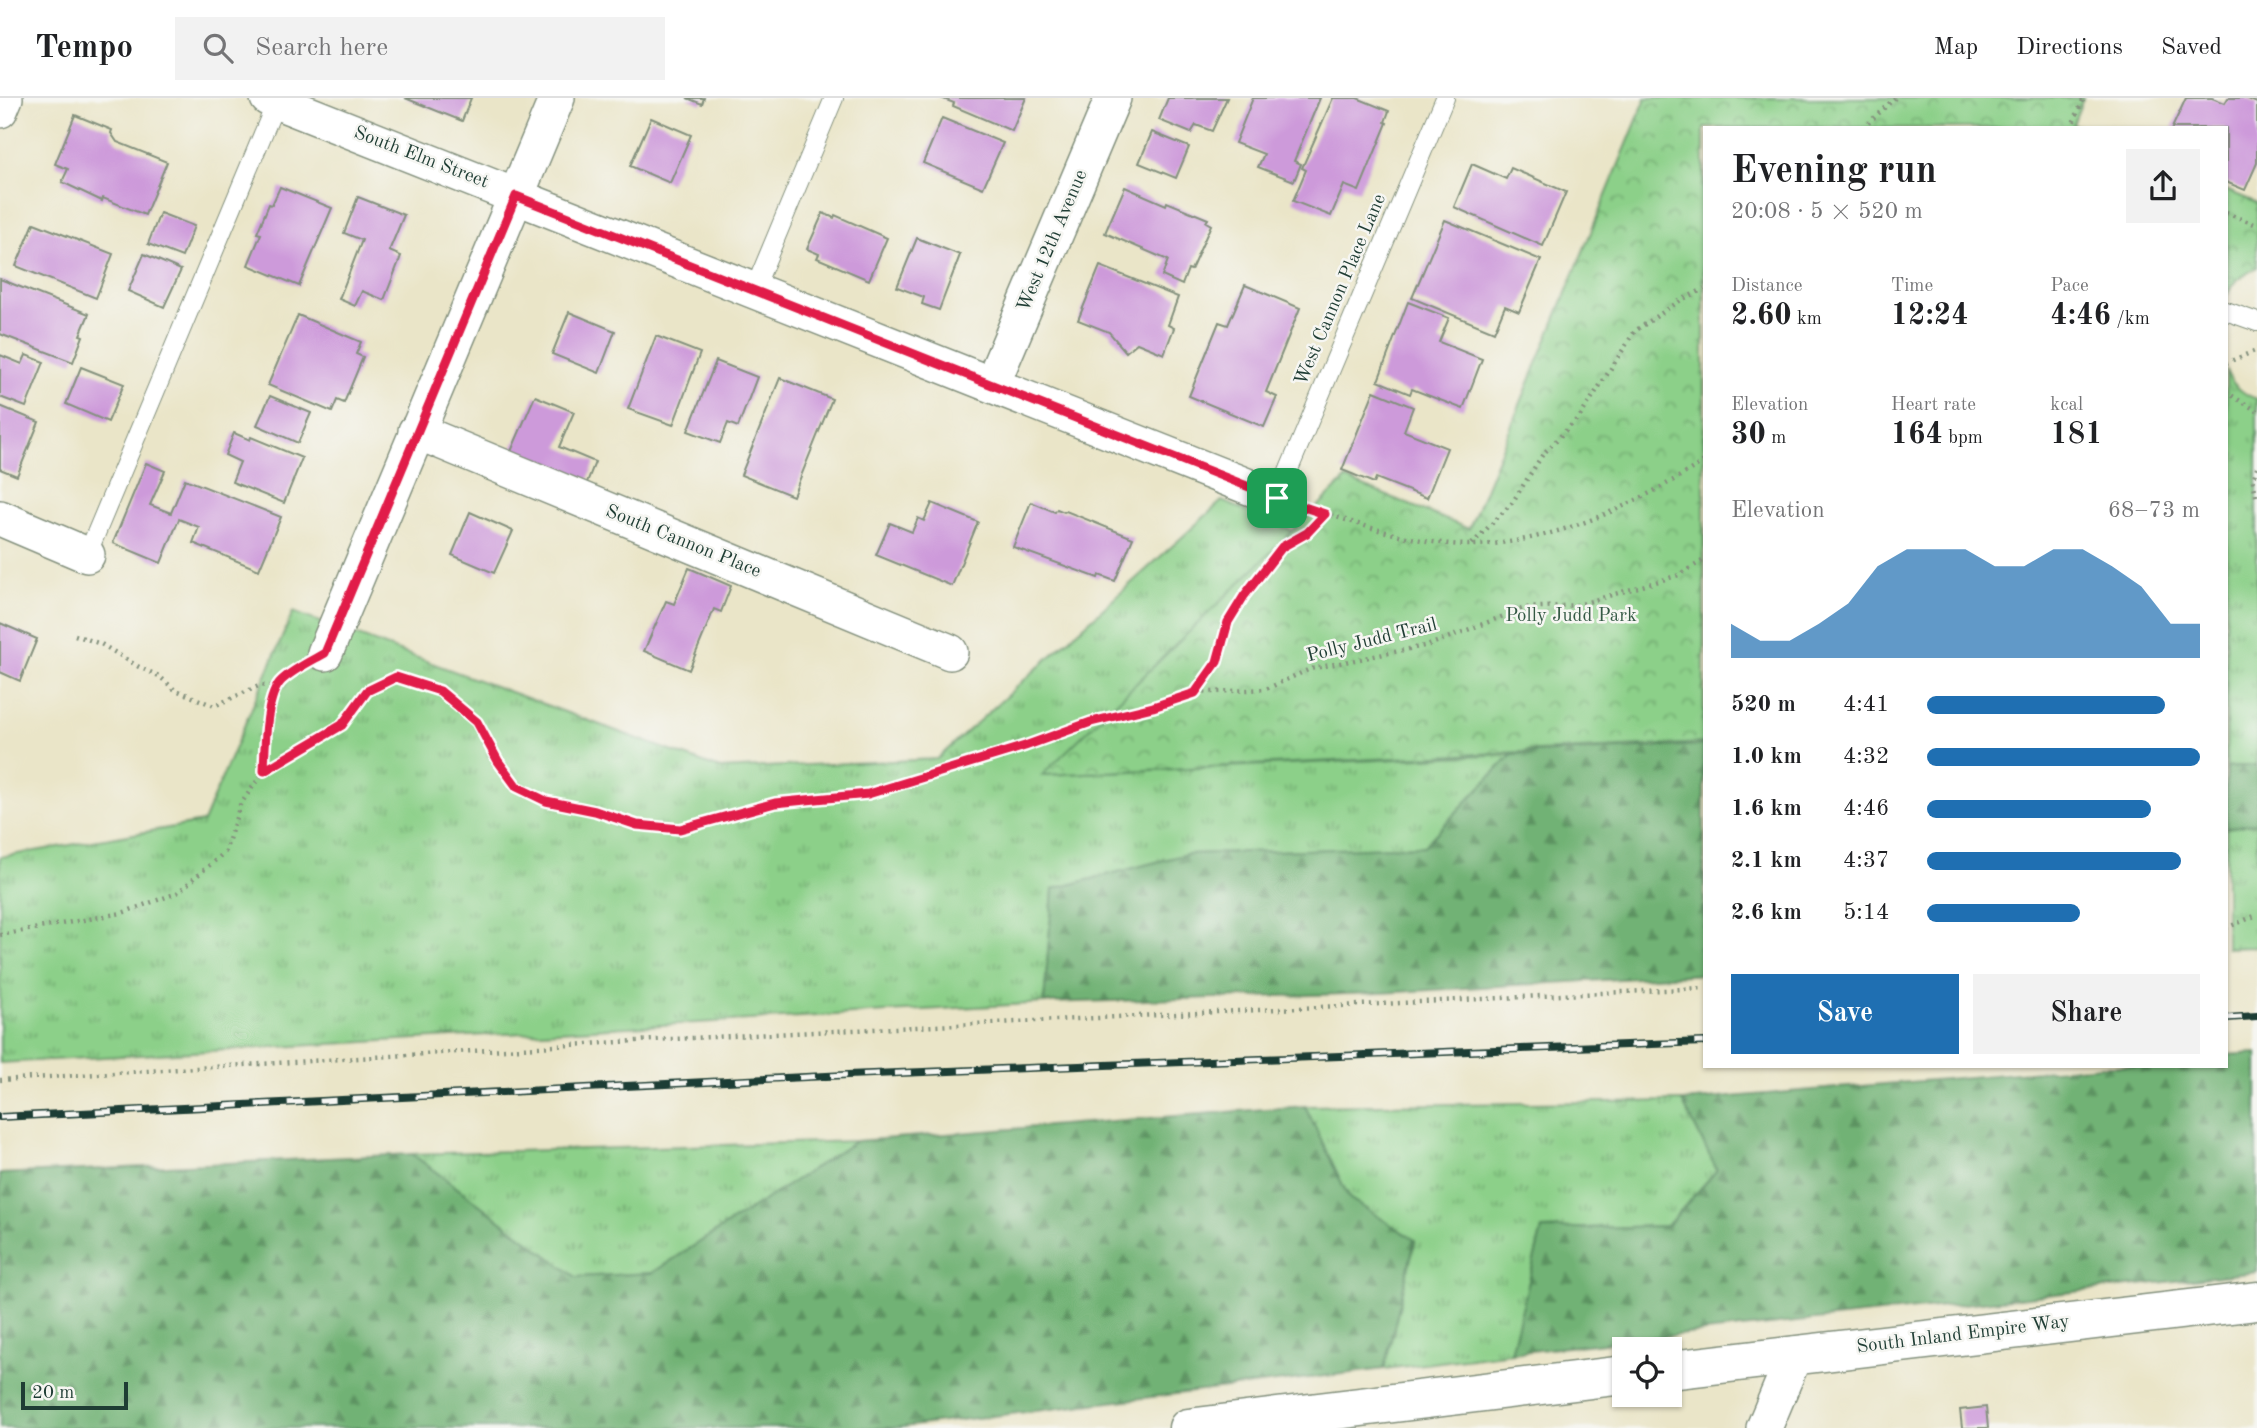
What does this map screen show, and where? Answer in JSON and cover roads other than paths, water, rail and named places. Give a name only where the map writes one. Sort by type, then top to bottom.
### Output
[{"type":"street","points":[[0,110],[5,98]]},
{"type":"street","points":[[325,653],[557,98]]},
{"type":"street","name":"West 12th Avenue","points":[[992,384],[1113,98]]},
{"type":"street","name":"South Elm Street","points":[[274,99],[1277,498]]},
{"type":"street","name":"South Cannon Place","points":[[416,431],[950,652]]},
{"type":"street","points":[[0,518],[87,555]]},
{"type":"street","name":"South Inland Empire Way","points":[[1682,1368],[2257,1301]]},
{"type":"street","points":[[1764,1428],[1795,1354]]},
{"type":"street","points":[[1188,1428],[1612,1376]]},
{"type":"lane","points":[[754,289],[834,98]]},
{"type":"lane","name":"West Cannon Place Lane","points":[[1277,498],[1445,98]]},
{"type":"lane","points":[[87,555],[274,99]]},
{"type":"lane","points":[[2228,313],[2257,322]]},
{"type":"railway","points":[[2228,1018],[2257,1016]]},
{"type":"railway","points":[[0,1117],[847,1075],[1703,1042]]},
{"type":"park label","name":"Polly Judd Park","points":[[1571,616]]}]
